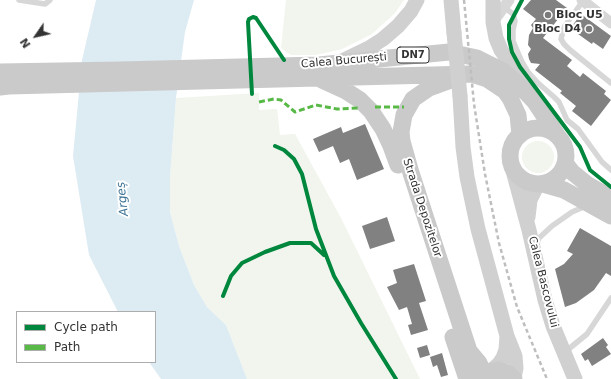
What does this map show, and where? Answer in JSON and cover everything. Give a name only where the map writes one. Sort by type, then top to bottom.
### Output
[{"type":"main road","points":[[338,63],[369,48],[383,39],[398,26],[411,11],[417,0]]},
{"type":"main road","points":[[451,0],[463,147],[467,177],[478,229],[507,336],[516,361],[514,379]]},
{"type":"main road","points":[[502,2],[493,22],[494,30],[501,50],[520,76],[535,102]]},
{"type":"main road","name":"Calea București","points":[[2,75],[25,79],[276,73],[338,63],[449,52],[477,58],[503,71],[535,102],[557,135]]},
{"type":"main road","name":"Calea București","points":[[276,73],[320,79],[471,74],[487,79],[505,91],[518,115],[520,135]]},
{"type":"main road","name":"Strada Depozitelor","points":[[471,74],[436,84],[413,99],[404,115],[401,132],[403,147],[411,173],[469,351],[479,363],[485,374]]},
{"type":"main road","name":"Strada Depozitelor","points":[[320,79],[346,91],[360,100],[371,111],[384,129],[404,185],[467,379]]},
{"type":"main road","points":[[557,135],[548,130],[538,128],[528,130],[520,135],[512,147],[510,157],[512,167],[518,176],[533,184],[541,184],[564,190],[590,204],[611,212]]},
{"type":"main road","name":"DN7","points":[[557,135],[565,148],[565,163]]},
{"type":"main road","points":[[541,184],[557,177],[562,171],[565,163]]},
{"type":"main road","points":[[565,163],[572,172],[588,185],[611,212]]},
{"type":"main road","name":"Calea Bascovului","points":[[512,167],[534,249],[545,300],[563,354],[575,379]]},
{"type":"main road","name":"Calea Bascovului","points":[[529,230],[530,200],[541,184]]},
{"type":"main road","points":[[485,374],[499,364],[503,358],[506,350],[507,336]]},
{"type":"main road","points":[[485,374],[504,371],[514,379]]},
{"type":"street","points":[[582,1],[611,23]]},
{"type":"lane","points":[[18,0],[45,4],[50,0]]},
{"type":"lane","points":[[582,1],[564,27],[561,39],[570,50],[611,83]]},
{"type":"lane","points":[[502,2],[513,14],[515,21],[513,41],[522,62],[538,83],[559,102],[567,120],[578,129],[602,162],[611,170]]},
{"type":"lane","points":[[534,249],[539,238],[552,226],[572,212],[590,204]]},
{"type":"lane","points":[[563,354],[587,334],[611,298]]},
{"type":"shaded area","points":[[286,0],[404,0],[395,13],[372,34],[342,49],[316,55],[291,55],[281,48]]},
{"type":"shaded area","points":[[259,93],[259,110],[277,109],[280,135],[295,134],[341,218],[420,379],[247,379],[226,325],[207,307],[194,285],[179,246],[170,212],[170,177],[176,98]]},
{"type":"shaded area","points":[[535,141],[541,141],[551,148],[554,157],[553,163],[547,170],[541,173],[535,173],[525,166],[522,160],[522,154],[529,144]]},
{"type":"water","name":"Argeș","points":[[96,0],[194,0],[185,32],[176,98],[170,177],[170,212],[179,246],[194,285],[207,307],[226,325],[247,379],[161,379],[150,363],[156,363],[156,311],[117,311],[89,255],[73,156],[82,60]]},
{"type":"building","points":[[531,0],[556,0],[567,8],[543,38],[572,60],[567,66],[580,77],[583,73],[606,91],[604,94],[611,100],[591,126],[572,111],[576,106],[560,93],[562,91],[535,70],[540,64],[531,63],[529,59],[528,54],[531,49],[528,45],[529,35],[533,28],[531,25],[536,19],[523,9]]},
{"type":"building","name":"Bloc D4","points":[[581,14],[611,36],[603,49],[593,42],[592,44],[578,34],[579,32],[572,26]]},
{"type":"building","points":[[365,124],[384,169],[357,180],[349,159],[340,163],[333,146],[319,152],[313,139],[341,127],[343,133]]},
{"type":"building","points":[[387,217],[395,241],[370,249],[362,226]]},
{"type":"building","points":[[580,228],[611,246],[611,276],[606,273],[594,290],[576,303],[565,307],[555,269],[564,264],[573,254],[567,251]]},
{"type":"building","points":[[414,264],[426,301],[419,303],[428,330],[411,335],[408,325],[412,324],[407,307],[399,310],[387,287],[397,283],[393,270]]},
{"type":"building","points":[[603,338],[608,345],[606,347],[611,354],[592,366],[588,359],[585,361],[581,354]]},
{"type":"building","points":[[427,345],[430,355],[420,358],[417,348]]},
{"type":"building","points":[[442,353],[448,375],[441,377],[437,365],[433,367],[430,357]]},
{"type":"railway","points":[[464,0],[474,104],[485,174],[499,243],[517,307],[547,379]]},
{"type":"marked path","points":[[259,102],[274,99],[281,100],[295,112],[316,105],[337,109],[359,108]]},
{"type":"marked path","points":[[375,107],[404,107]]},
{"type":"cycle path","points":[[522,0],[509,25],[509,39],[512,52],[520,67],[580,147],[590,170],[611,187]]},
{"type":"cycle path","points":[[252,94],[249,19],[253,17],[256,18],[284,60]]},
{"type":"cycle path","points":[[275,146],[284,150],[294,159],[302,174],[316,229],[334,276],[396,379]]},
{"type":"cycle path","points":[[223,296],[231,276],[242,263],[265,252],[290,243],[311,243],[324,255]]},
{"type":"place","name":"Bloc U5","points":[[548,15]]},
{"type":"place","name":"Bloc D4","points":[[589,29]]}]
